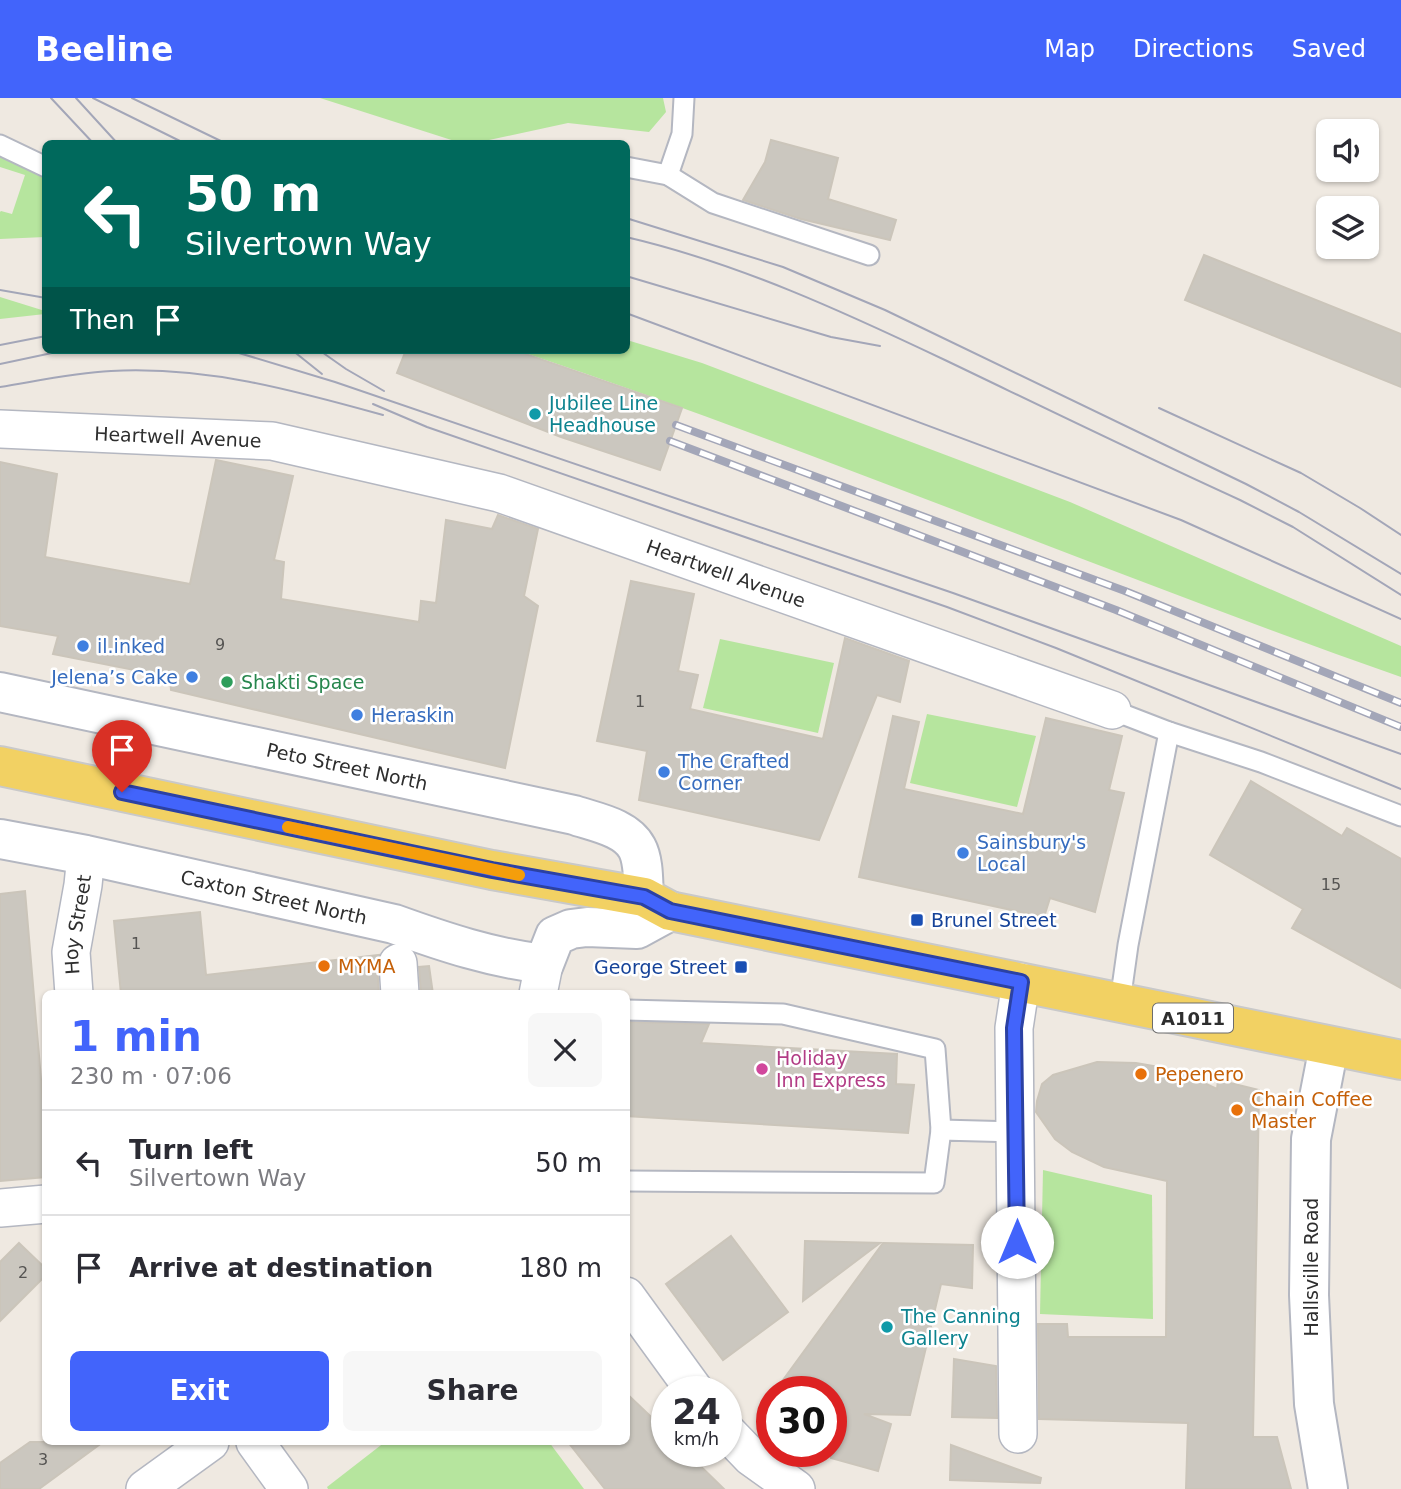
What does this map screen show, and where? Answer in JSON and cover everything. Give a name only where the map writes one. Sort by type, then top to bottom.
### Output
[{"type":"main road","name":"A1011","points":[[0,766],[492,870],[580,884],[657,904],[1401,1060]]},
{"type":"street","name":"Heartwell Avenue","points":[[0,429],[272,441],[499,493],[1112,710]]},
{"type":"street","name":"Peto Street North","points":[[0,692],[574,815],[613,828],[629,838],[637,849],[657,904]]},
{"type":"street","name":"Caxton Street North","points":[[0,839],[86,855],[394,924],[483,954],[546,965]]},
{"type":"street","name":"Hoy Street","points":[[74,990],[71,952],[86,855]]},
{"type":"street","points":[[546,965],[580,884]]},
{"type":"street","points":[[546,965],[571,929],[637,929],[657,904]]},
{"type":"street","points":[[1018,1434],[1014,1028],[1021,982]]},
{"type":"street","name":"Hallsville Road","points":[[1328,1489],[1314,1404],[1309,1295],[1311,1139],[1329,1046]]},
{"type":"street","points":[[0,1208],[42,1204]]},
{"type":"street","points":[[630,1302],[684,1376]]},
{"type":"street","points":[[145,1489],[206,1445]]},
{"type":"street","points":[[257,1445],[289,1489]]},
{"type":"street","points":[[742,1448],[787,1487]]},
{"type":"lane","points":[[668,175],[682,134],[684,98]]},
{"type":"lane","points":[[0,145],[42,165]]},
{"type":"lane","points":[[630,168],[668,175],[713,203],[869,256]]},
{"type":"lane","name":"Heartwell Avenue","points":[[1112,710],[1261,762],[1401,816]]},
{"type":"lane","points":[[1120,1002],[1128,945],[1169,732]]},
{"type":"lane","points":[[630,1010],[783,1014],[935,1049],[941,1130],[934,1183],[630,1181]]},
{"type":"lane","points":[[941,1130],[1017,1132]]},
{"type":"green space","points":[[320,98],[663,98],[666,112],[649,132],[568,123],[489,140],[451,140]]},
{"type":"green space","points":[[0,156],[42,174],[42,237],[0,239],[0,212],[12,214],[25,175],[0,167]]},
{"type":"green space","points":[[0,297],[42,310],[42,314],[0,319]]},
{"type":"green space","points":[[630,341],[702,363],[1070,502],[1401,646],[1401,677],[1291,638],[638,392],[528,354],[630,354]]},
{"type":"green space","points":[[720,639],[834,663],[818,733],[703,708]]},
{"type":"green space","points":[[927,714],[1036,736],[1017,807],[910,783]]},
{"type":"green space","points":[[1043,1170],[1152,1195],[1153,1319],[1040,1314]]},
{"type":"green space","points":[[381,1445],[551,1445],[584,1489],[328,1489],[327,1487]]},
{"type":"building","points":[[771,140],[838,158],[828,199],[896,220],[890,240],[801,219],[743,200],[765,162]]},
{"type":"building","points":[[1204,255],[1401,334],[1401,387],[1185,300]]},
{"type":"building","points":[[404,354],[526,354],[682,408],[660,470],[561,437],[397,373]]},
{"type":"building","points":[[216,460],[293,476],[274,560],[284,562],[281,599],[419,622],[421,601],[436,603],[446,520],[492,529],[498,515],[538,529],[524,596],[538,606],[505,768],[171,690],[170,677],[53,654],[58,636],[0,626],[0,462],[57,474],[45,557],[190,584]]},
{"type":"building","points":[[631,581],[694,594],[678,671],[698,675],[690,709],[823,739],[845,638],[909,661],[900,702],[877,695],[819,840],[639,800],[647,751],[597,741]]},
{"type":"building","points":[[893,716],[919,722],[904,789],[1023,814],[1046,718],[1122,736],[1109,790],[1124,793],[1095,912],[1050,898],[1044,917],[859,877]]},
{"type":"building","points":[[1251,781],[1342,836],[1347,828],[1401,859],[1401,988],[1292,928],[1303,909],[1210,855]]},
{"type":"building","points":[[25,891],[42,1091],[42,1177],[0,1181],[0,894]]},
{"type":"building","points":[[200,912],[206,975],[379,955],[379,990],[121,990],[114,921]]},
{"type":"building","points":[[429,966],[432,990],[421,990],[419,967]]},
{"type":"building","name":"Holiday Inn Express","points":[[630,1022],[709,1024],[701,1043],[897,1054],[896,1084],[914,1085],[908,1133],[630,1116]]},
{"type":"building","points":[[1097,1062],[1136,1063],[1159,1067],[1182,1073],[1217,1089],[1218,1080],[1259,1090],[1253,1437],[1277,1437],[1291,1489],[1186,1489],[1188,1423],[1039,1419],[1038,1324],[1067,1324],[1068,1337],[1166,1337],[1167,1181],[1104,1167],[1072,1152],[1055,1139],[1036,1112],[1042,1084],[1053,1075]]},
{"type":"building","points":[[731,1236],[788,1312],[723,1360],[666,1284]]},
{"type":"building","points":[[805,1241],[880,1243],[803,1301]]},
{"type":"building","points":[[19,1243],[42,1265],[42,1279],[0,1321],[0,1262]]},
{"type":"building","name":"The Canning Gallery","points":[[883,1243],[973,1245],[972,1288],[941,1284],[910,1415],[864,1414],[891,1424],[878,1471],[847,1462],[847,1376],[786,1376]]},
{"type":"building","points":[[954,1359],[996,1366],[997,1418],[952,1417]]},
{"type":"building","points":[[630,1397],[651,1417],[651,1467],[701,1467],[724,1489],[605,1489],[570,1445],[630,1445]]},
{"type":"building","points":[[30,1442],[42,1442],[42,1445],[99,1445],[39,1489],[0,1489],[0,1463]]},
{"type":"building","points":[[951,1445],[1041,1478],[1040,1483],[950,1480]]},
{"type":"tram line","points":[[51,98],[90,140]]},
{"type":"tram line","points":[[76,98],[114,140]]},
{"type":"tram line","points":[[93,98],[178,140]]},
{"type":"tram line","points":[[132,98],[219,140]]},
{"type":"tram line","points":[[630,219],[783,267],[885,310],[1246,484],[1299,512],[1401,574]]},
{"type":"tram line","points":[[630,238],[709,260],[790,290],[947,361],[1293,527],[1401,595]]},
{"type":"tram line","points":[[630,277],[831,337],[880,346]]},
{"type":"tram line","points":[[0,290],[42,297]]},
{"type":"tram line","points":[[630,314],[1181,520],[1401,619]]},
{"type":"tram line","points":[[0,345],[42,337]]},
{"type":"tram line","points":[[0,364],[47,354]]},
{"type":"tram line","points":[[242,354],[335,382],[953,593],[1401,754]]},
{"type":"tram line","points":[[297,354],[322,374]]},
{"type":"tram line","points":[[325,354],[384,391]]},
{"type":"tram line","points":[[0,387],[97,372],[181,372],[282,389],[383,415]]},
{"type":"tram line","points":[[373,404],[427,427],[947,607],[1056,648],[1401,789]]},
{"type":"tram line","points":[[1159,408],[1301,473],[1401,535]]},
{"type":"railway","points":[[676,425],[1125,591],[1401,703]]},
{"type":"railway","points":[[670,441],[1116,610],[1401,727]]},
{"type":"slow traffic","points":[[288,827],[519,875]]},
{"type":"place","name":"Jubilee Line Headhouse","points":[[535,414]]},
{"type":"place","name":"il.inked","points":[[83,646]]},
{"type":"place","name":"Jelena’s Cake","points":[[192,677]]},
{"type":"place","name":"Shakti Space","points":[[227,682]]},
{"type":"place","name":"Heraskin","points":[[357,715]]},
{"type":"place","name":"The Crafted Corner","points":[[664,772]]},
{"type":"place","name":"Sainsbury's Local","points":[[963,853]]},
{"type":"place","name":"Brunel Street","points":[[917,920]]},
{"type":"place","name":"MYMA","points":[[324,966]]},
{"type":"place","name":"George Street","points":[[741,967]]},
{"type":"place","name":"Holiday Inn Express","points":[[762,1069]]},
{"type":"place","name":"Pepenero","points":[[1141,1074]]},
{"type":"place","name":"Chain Coffee Master","points":[[1237,1110]]},
{"type":"place","name":"The Canning Gallery","points":[[887,1327]]},
{"type":"route","points":[[122,792],[492,870],[644,897],[670,911],[1021,982],[1014,1028],[1017,1242]]}]
